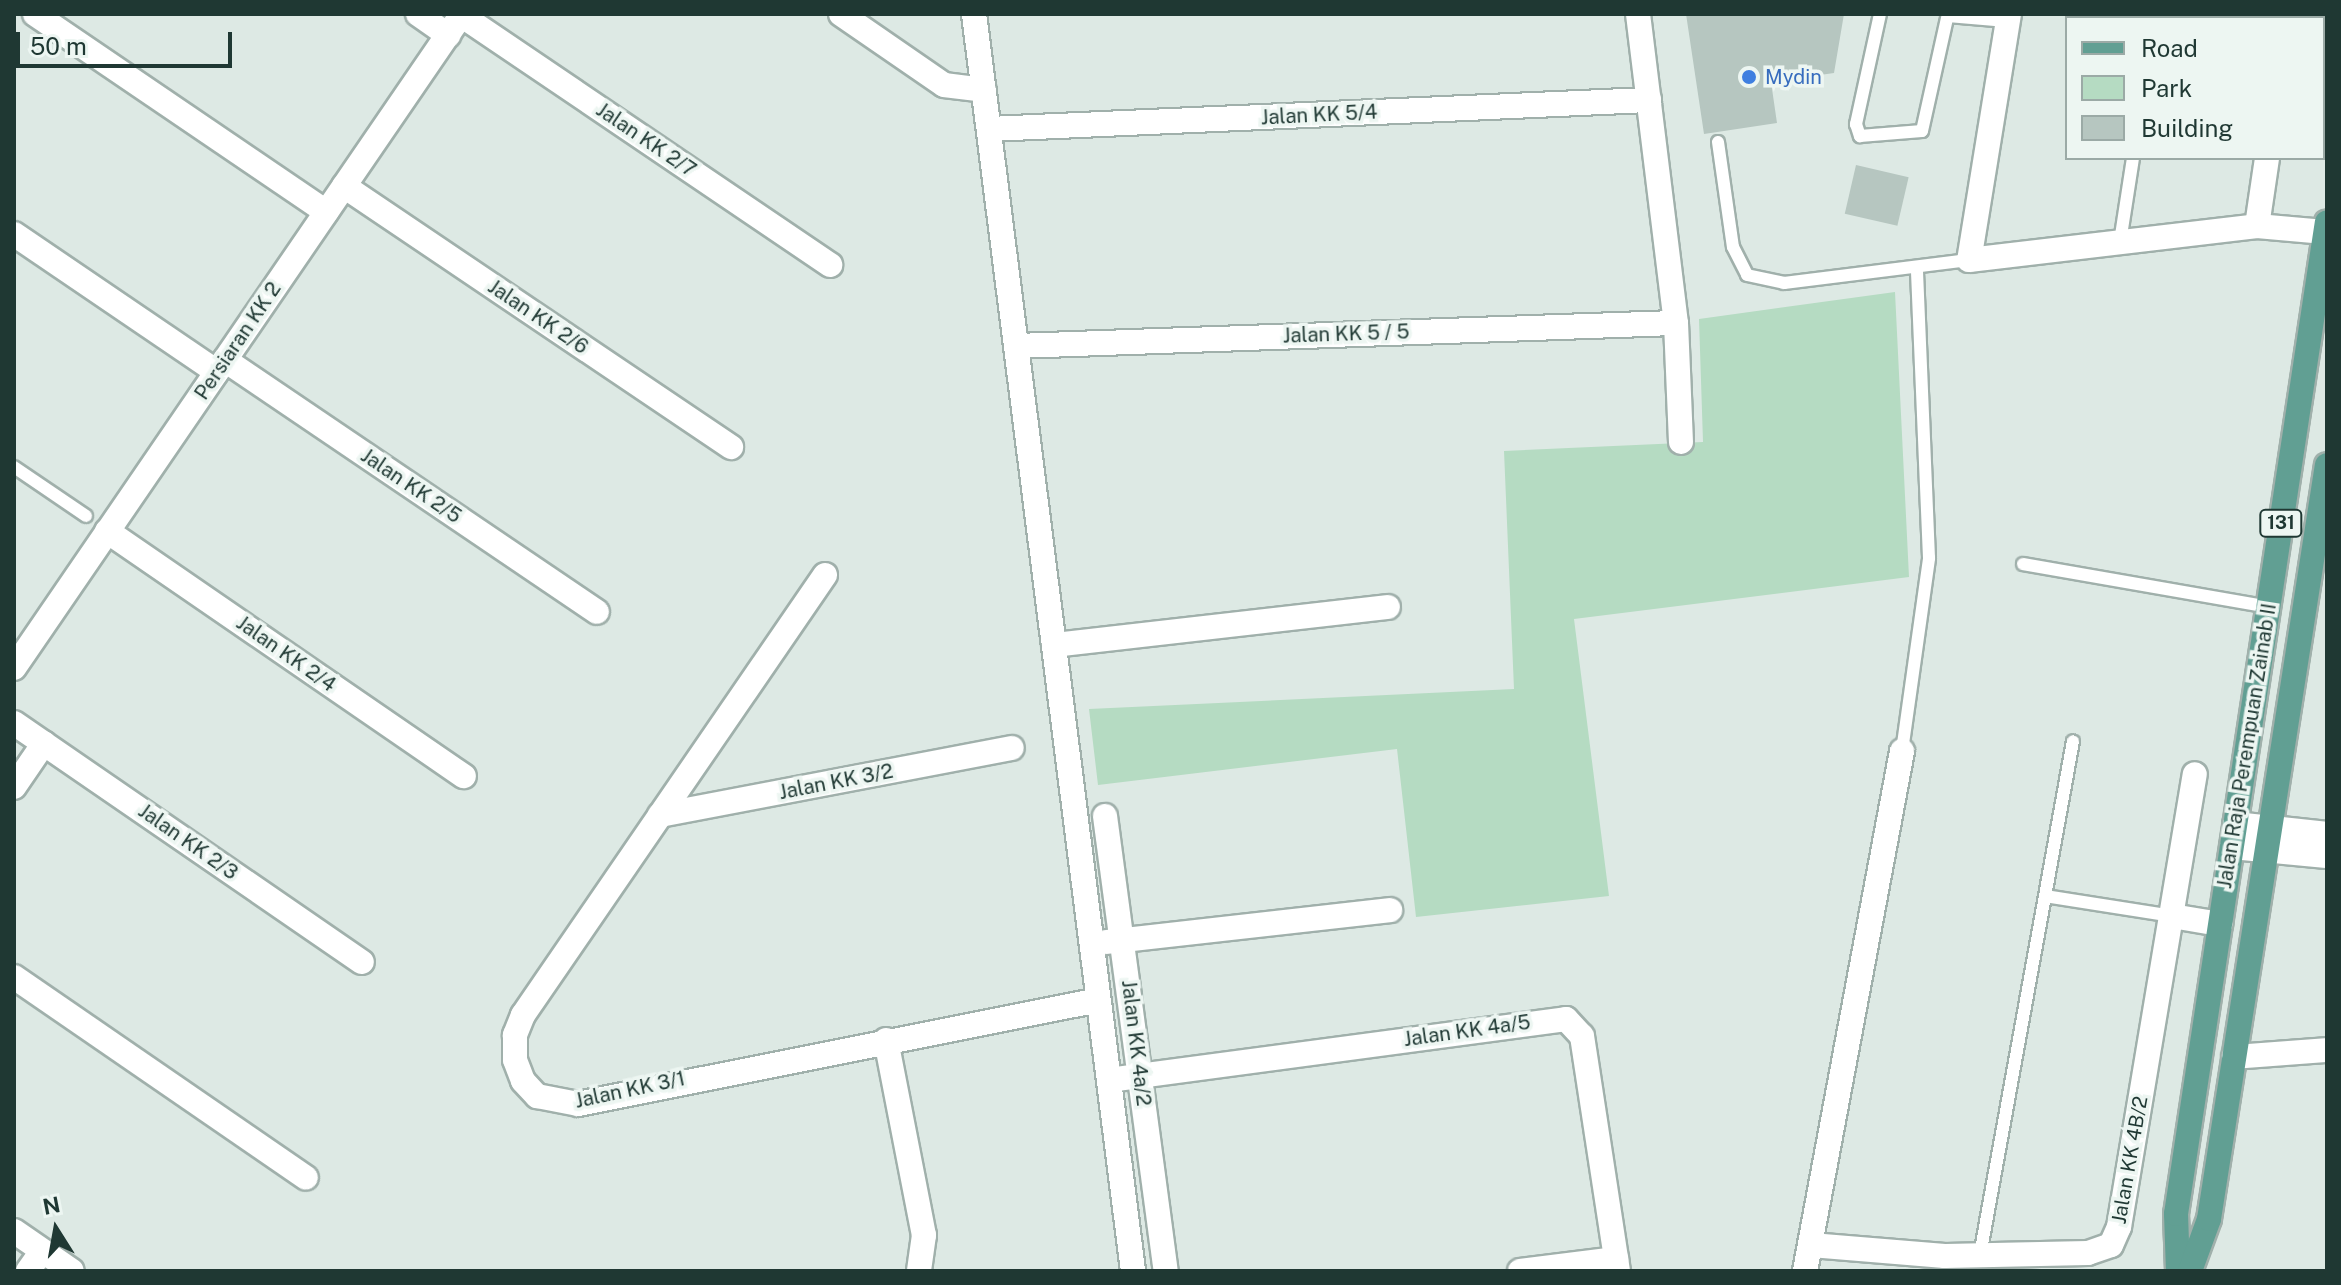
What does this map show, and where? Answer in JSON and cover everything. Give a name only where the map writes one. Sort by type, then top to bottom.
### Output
[{"type":"main road","name":"Jalan Raja Perempuan Zainab II","points":[[2178,1271],[2176,1214],[2326,227]]},
{"type":"main road","name":"Jalan Raja Perempuan Zainab II","points":[[2190,1271],[2209,1219],[2327,465]]},
{"type":"street","points":[[35,14],[326,212]]},
{"type":"street","name":"Jalan KK 2/7","points":[[418,14],[457,21],[830,265]]},
{"type":"street","points":[[841,14],[944,85],[984,90]]},
{"type":"street","points":[[974,14],[1133,1271]]},
{"type":"street","points":[[1638,14],[1676,323],[1681,442]]},
{"type":"street","points":[[2008,18],[1969,260],[2257,226],[2326,227]]},
{"type":"street","name":"Persiaran KK 2","points":[[14,668],[457,21]]},
{"type":"street","name":"Jalan KK 5/4","points":[[989,129],[1649,100]]},
{"type":"street","points":[[2257,226],[2267,160]]},
{"type":"street","name":"Jalan KK 2/6","points":[[344,186],[731,447]]},
{"type":"street","name":"Jalan KK 2/5","points":[[14,234],[597,612]]},
{"type":"street","name":"Jalan KK 5 / 5","points":[[1016,346],[1676,323]]},
{"type":"street","name":"Jalan KK 2/4","points":[[107,531],[464,776]]},
{"type":"street","name":"Jalan KK 3/1","points":[[825,575],[523,1015],[515,1035],[515,1060],[537,1096],[578,1104],[886,1040],[1099,1000]]},
{"type":"street","points":[[1054,645],[1388,607]]},
{"type":"street","name":"Jalan KK 2/3","points":[[14,723],[362,962]]},
{"type":"street","points":[[14,787],[44,743]]},
{"type":"street","name":"Jalan KK 3/2","points":[[660,815],[1012,748]]},
{"type":"street","points":[[1805,1271],[1902,751]]},
{"type":"street","name":"Jalan KK 4B/2","points":[[1811,1245],[1980,1255],[2088,1253],[2100,1251],[2117,1237],[2195,774]]},
{"type":"street","name":"Jalan KK 4a/2","points":[[1105,816],[1166,1271]]},
{"type":"street","points":[[2234,836],[2268,839],[2327,834]]},
{"type":"street","points":[[2268,839],[2327,856]]},
{"type":"street","points":[[1092,944],[1390,910]]},
{"type":"street","points":[[2172,916],[2220,924]]},
{"type":"street","points":[[14,977],[306,1178]]},
{"type":"street","name":"Jalan KK 4a/5","points":[[1109,1080],[1558,1018],[1573,1022],[1582,1036],[1617,1265]]},
{"type":"street","points":[[886,1040],[924,1235],[919,1271]]},
{"type":"street","points":[[2234,1057],[2327,1050]]},
{"type":"street","points":[[14,1231],[72,1271]]},
{"type":"street","points":[[28,1271],[42,1251]]},
{"type":"street","points":[[1520,1271],[1617,1265]]},
{"type":"lane","points":[[1880,14],[1856,124],[1860,136],[1922,131],[1948,15],[2008,18]]},
{"type":"lane","points":[[1718,142],[1733,247],[1747,275],[1784,283],[1969,260]]},
{"type":"lane","points":[[2120,242],[2133,160]]},
{"type":"lane","points":[[1902,751],[1929,558],[1917,267]]},
{"type":"lane","points":[[14,467],[86,516]]},
{"type":"lane","points":[[2023,564],[2269,607]]},
{"type":"lane","points":[[1980,1255],[2073,741]]},
{"type":"lane","points":[[2045,896],[2172,916]]},
{"type":"green space","points":[[1895,292],[1909,577],[1574,619],[1609,896],[1416,917],[1397,749],[1098,785],[1089,709],[1514,689],[1504,451],[1703,442],[1699,319]]},
{"type":"building","name":"Mydin","points":[[1686,14],[1844,14],[1834,73],[1771,82],[1777,123],[1704,134]]},
{"type":"building","points":[[1856,165],[1909,177],[1897,226],[1845,214]]},
{"type":"place","name":"Mydin","points":[[1749,77]]}]
